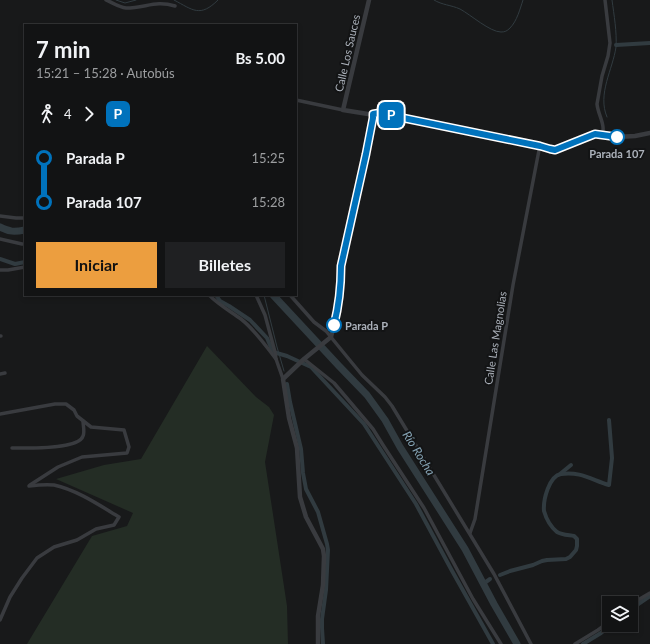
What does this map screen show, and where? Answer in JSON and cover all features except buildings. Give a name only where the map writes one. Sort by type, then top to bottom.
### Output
[{"type":"street","points":[[106,0],[124,7],[161,0],[169,2],[175,6]]},
{"type":"street","name":"Calle Los Sauces","points":[[343,110],[369,0]]},
{"type":"street","points":[[602,135],[604,129],[597,104],[610,43],[605,0]]},
{"type":"street","points":[[297,100],[368,114],[379,113],[555,150],[595,134],[617,137],[650,133]]},
{"type":"street","points":[[282,379],[330,338],[337,312],[341,284],[341,266],[366,154],[373,114]]},
{"type":"street","name":"Calle Las Magnolias","points":[[470,533],[475,520],[513,285],[540,146]]},
{"type":"street","points":[[0,216],[24,218]]},
{"type":"street","points":[[0,239],[24,244]]},
{"type":"street","points":[[0,270],[24,267]]},
{"type":"street","points":[[210,296],[219,305],[240,318],[249,326],[276,359]]},
{"type":"street","points":[[256,296],[265,315],[282,379],[289,418],[297,448],[300,496],[306,517],[324,556],[323,585],[318,616],[318,644]]},
{"type":"street","points":[[291,296],[314,322],[326,331],[330,338],[362,375],[385,397],[392,406],[494,574],[531,644]]},
{"type":"street","points":[[306,358],[334,383],[374,429],[424,508],[473,599],[501,644]]},
{"type":"street","points":[[0,374],[5,374]]},
{"type":"street","points":[[0,414],[55,404],[66,404],[74,410],[77,416],[91,427],[124,430],[129,447],[127,453],[82,457],[58,467],[28,486],[52,485],[64,488],[92,501],[120,517],[114,525],[96,529],[77,540],[54,547],[37,558],[10,597],[0,620]]},
{"type":"street","points":[[12,448],[51,448],[64,446],[81,440],[84,436],[83,421]]},
{"type":"street","points":[[638,600],[650,593]]},
{"type":"street","points":[[575,644],[602,627]]},
{"type":"shaded area","points":[[207,346],[256,397],[269,407],[274,415],[265,462],[287,606],[288,644],[27,644],[92,536],[127,526],[133,513],[56,479],[104,465],[141,459]]},
{"type":"waterway","points":[[116,0],[125,3],[136,0]]},
{"type":"waterway","points":[[174,0],[192,9],[201,11],[212,6],[218,0]]},
{"type":"waterway","points":[[434,0],[460,9],[486,26],[501,32],[507,31],[515,22],[523,0]]},
{"type":"waterway","points":[[607,117],[604,108],[605,91],[616,47],[616,29],[612,0]]},
{"type":"waterway","points":[[616,45],[650,43]]},
{"type":"waterway","name":"Río Rocha","points":[[0,227],[12,231],[24,230]]},
{"type":"waterway","points":[[0,259],[15,264],[24,262]]},
{"type":"waterway","points":[[217,296],[220,301],[250,320],[267,338],[273,352],[287,356],[311,367],[364,424],[416,504],[493,644]]},
{"type":"waterway","points":[[264,296],[284,371]]},
{"type":"waterway","name":"Río Rocha","points":[[274,296],[367,395],[385,420],[400,447],[465,549],[517,644]]},
{"type":"waterway","points":[[287,384],[301,449],[306,489],[318,512],[328,550],[326,590],[322,619],[323,644]]},
{"type":"waterway","points":[[500,575],[542,561],[566,559],[576,550],[577,539],[574,536],[557,532],[547,519],[544,511],[546,495],[553,479],[561,474],[568,473],[586,476],[609,485],[612,458],[609,420]]},
{"type":"waterway","points":[[560,474],[571,465]]},
{"type":"waterway","name":"Río Rocha","points":[[483,584],[490,579]]},
{"type":"waterway","points":[[638,604],[650,596]]},
{"type":"waterway","points":[[583,644],[602,632]]},
{"type":"bus line","name":"P","points":[[334,325],[341,284],[341,266],[366,154],[373,114],[379,113],[555,150],[595,134],[617,137]]},
{"type":"place","name":"Parada 107","points":[[617,137]]},
{"type":"place","name":"Parada P","points":[[334,325]]}]
